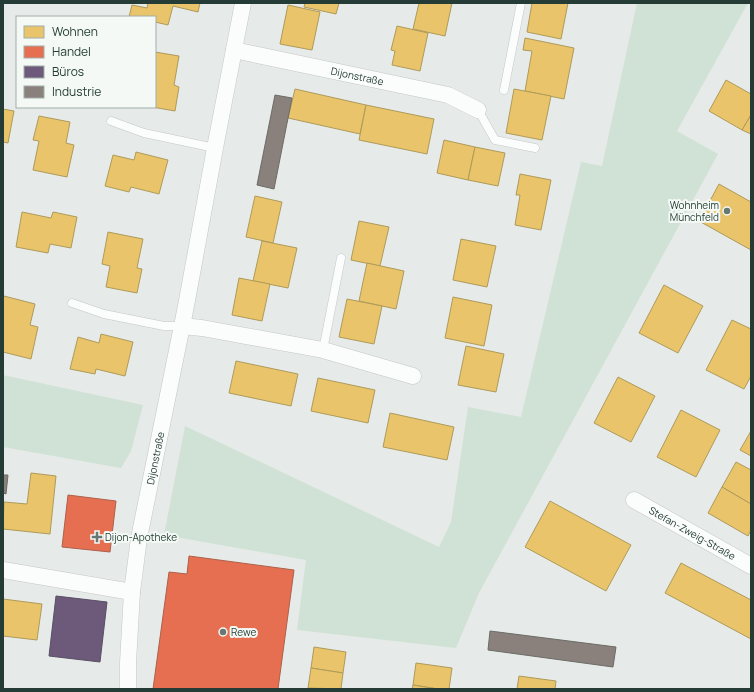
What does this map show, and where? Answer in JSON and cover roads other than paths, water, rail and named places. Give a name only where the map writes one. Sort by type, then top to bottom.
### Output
[{"type":"street","name":"Dijonstraße","points":[[128,689],[132,592],[139,538],[182,326],[243,3]]},
{"type":"street","name":"Dijonstraße","points":[[234,50],[448,95],[478,110]]},
{"type":"street","points":[[182,326],[202,328],[323,350],[413,376]]},
{"type":"street","name":"Stefan-Zweig-Straße","points":[[634,500],[751,566]]},
{"type":"street","points":[[3,570],[132,592]]},
{"type":"lane","points":[[504,90],[522,3]]},
{"type":"lane","points":[[478,110],[495,140],[536,148]]},
{"type":"lane","points":[[111,121],[144,133],[215,148]]},
{"type":"lane","points":[[323,350],[341,258]]},
{"type":"lane","points":[[72,303],[104,314],[164,326],[182,326]]},
{"type":"place","name":"Wohnheim Münchfeld","points":[[727,211]]},
{"type":"place","name":"Dijon-Apotheke","points":[[97,537]]},
{"type":"place","name":"Rewe","points":[[223,632]]}]
